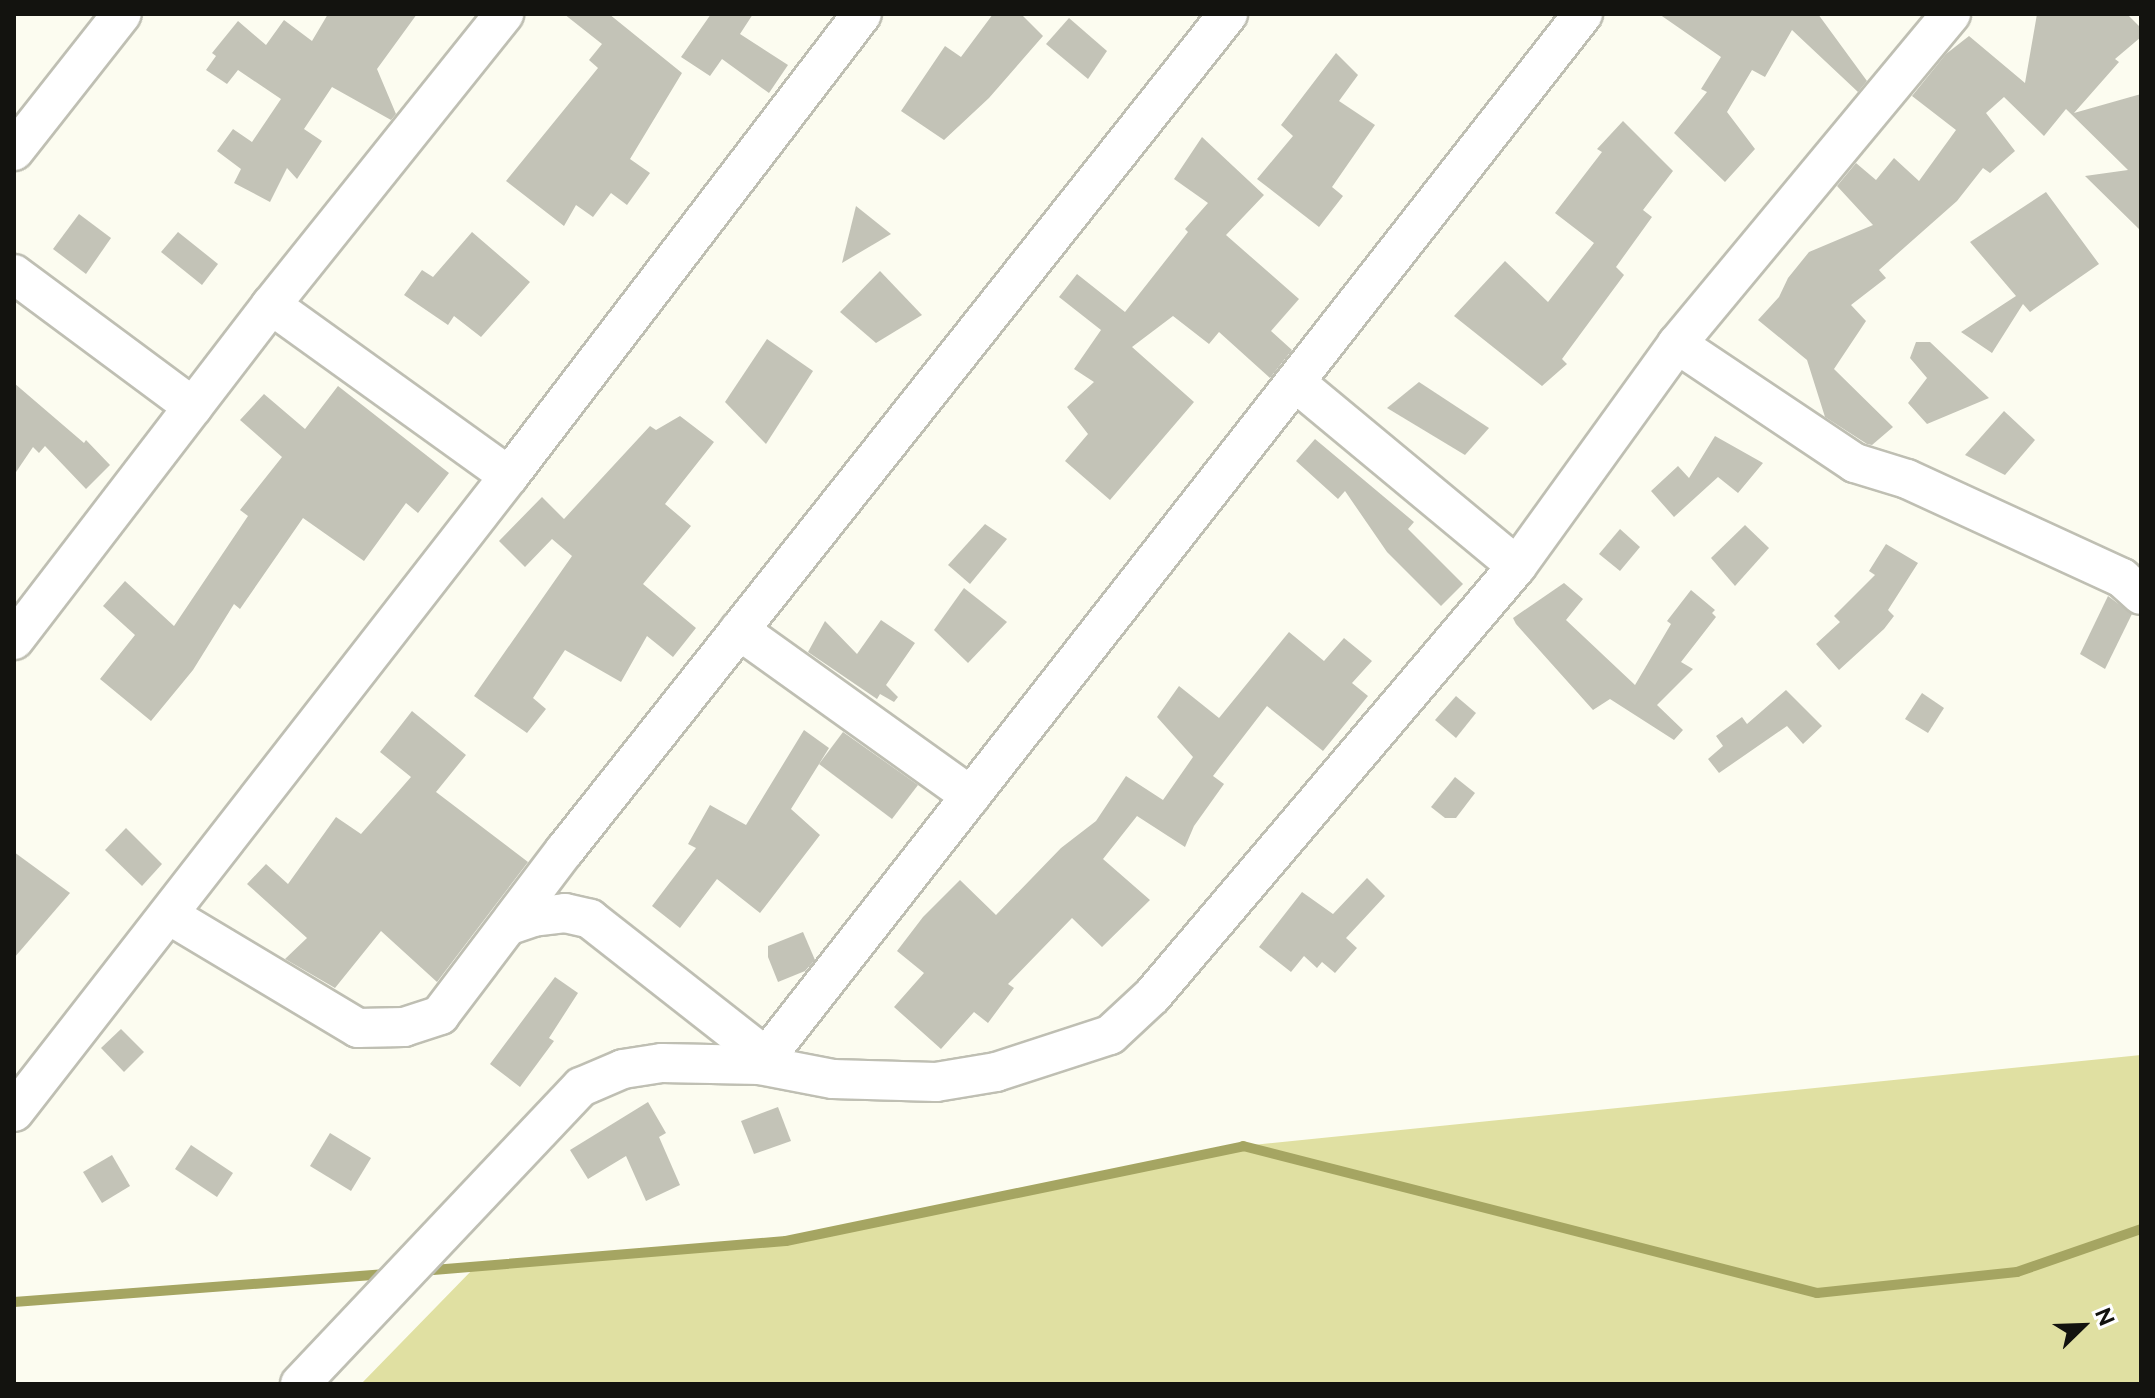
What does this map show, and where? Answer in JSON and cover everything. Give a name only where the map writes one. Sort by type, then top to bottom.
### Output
[{"type":"street","points":[[14,151],[122,14]]},
{"type":"street","points":[[14,640],[271,305],[504,14]]},
{"type":"street","points":[[14,1112],[509,476],[862,14]]},
{"type":"street","points":[[169,915],[358,1028],[382,1030],[404,1027],[440,1015],[565,850],[1228,14]]},
{"type":"street","points":[[763,1061],[1583,14]]},
{"type":"street","points":[[300,1384],[581,1087],[623,1069],[662,1063],[763,1061],[833,1079],[936,1082],[996,1072],[1110,1035],[1152,996],[1517,566],[1677,344],[1951,14]]},
{"type":"street","points":[[14,274],[193,407]]},
{"type":"street","points":[[271,305],[509,476]]},
{"type":"street","points":[[1677,344],[1855,463],[1907,479],[2122,578],[2141,595]]},
{"type":"street","points":[[1295,382],[1517,566]]},
{"type":"street","points":[[739,630],[971,796]]},
{"type":"street","points":[[510,925],[565,913],[590,919],[763,1061]]},
{"type":"green space","points":[[2141,1055],[2141,1384],[361,1384],[475,1267],[786,1241],[1243,1146]]},
{"type":"building","points":[[328,14],[417,14],[377,69],[396,114],[391,120],[332,87],[304,129],[322,141],[297,179],[287,168],[270,202],[234,183],[241,169],[217,151],[233,129],[252,142],[281,99],[238,70],[227,84],[206,70],[216,56],[212,53],[238,21],[266,45],[284,20],[312,41]]},
{"type":"building","points":[[564,14],[609,14],[682,73],[630,159],[650,173],[627,205],[611,193],[593,217],[576,205],[564,226],[506,181],[598,68],[589,60],[602,44]]},
{"type":"building","points":[[711,14],[753,14],[740,34],[788,65],[769,93],[722,59],[710,76],[681,57]]},
{"type":"building","points":[[993,14],[1021,14],[1043,36],[989,98],[944,140],[901,111],[945,46],[961,57]]},
{"type":"building","points":[[1659,14],[1818,14],[1867,81],[1858,92],[1792,30],[1765,77],[1752,70],[1727,112],[1755,149],[1725,182],[1674,133],[1707,92],[1701,89],[1721,57]]},
{"type":"building","points":[[2037,14],[2127,14],[2141,28],[2141,37],[2115,59],[2119,62],[2074,113],[2141,94],[2141,231],[2085,176],[2128,170],[2066,109],[2044,136],[2004,97],[1986,113],[2015,151],[1990,173],[1983,168],[1957,201],[1879,270],[1886,278],[1851,305],[1866,321],[1834,369],[1893,427],[1872,445],[1867,444],[1825,417],[1807,360],[1758,320],[1779,297],[1788,278],[1809,252],[1873,225],[1837,186],[1856,163],[1876,180],[1894,158],[1919,181],[1956,130],[1912,96],[1946,54],[1969,36],[2025,83]]},
{"type":"building","points":[[1069,18],[1107,51],[1088,79],[1046,44]]},
{"type":"building","points":[[1336,53],[1358,75],[1339,101],[1375,125],[1332,187],[1343,196],[1319,227],[1257,179],[1293,136],[1281,125]]},
{"type":"building","points":[[1623,121],[1673,171],[1643,210],[1652,217],[1616,267],[1624,275],[1562,359],[1567,364],[1542,386],[1454,316],[1505,261],[1548,302],[1594,243],[1555,213],[1602,152],[1597,149]]},
{"type":"building","points":[[1202,137],[1264,195],[1226,235],[1299,299],[1271,331],[1292,350],[1270,378],[1219,332],[1209,344],[1173,316],[1132,347],[1194,402],[1110,500],[1065,461],[1088,434],[1067,407],[1094,382],[1074,369],[1101,330],[1059,297],[1077,274],[1125,312],[1188,232],[1185,229],[1208,203],[1174,179]]},
{"type":"building","points":[[2046,192],[2099,264],[2030,312],[2023,304],[1992,353],[1961,332],[2016,296],[1970,242]]},
{"type":"building","points":[[856,206],[891,234],[842,263]]},
{"type":"building","points":[[79,214],[111,238],[86,274],[53,249]]},
{"type":"building","points":[[178,232],[218,264],[202,285],[161,252]]},
{"type":"building","points":[[472,232],[530,282],[481,337],[454,316],[448,325],[404,295],[422,270],[433,277]]},
{"type":"building","points":[[880,271],[922,315],[876,343],[840,312]]},
{"type":"building","points":[[767,339],[813,371],[766,444],[725,402]]},
{"type":"building","points":[[1916,342],[1930,342],[1989,398],[1927,424],[1908,403],[1927,378],[1910,358]]},
{"type":"building","points":[[1419,382],[1489,428],[1465,455],[1387,408]]},
{"type":"building","points":[[14,383],[84,443],[86,440],[110,465],[86,489],[45,446],[39,453],[33,447],[14,475]]},
{"type":"building","points":[[338,386],[449,473],[418,513],[406,503],[364,561],[303,518],[240,609],[234,604],[193,670],[151,721],[100,679],[135,635],[103,606],[125,581],[174,626],[248,516],[240,510],[282,457],[240,420],[264,394],[305,429]]},
{"type":"building","points":[[2004,411],[2035,440],[2005,475],[1965,455]]},
{"type":"building","points":[[680,416],[714,442],[665,504],[691,526],[643,584],[696,628],[673,657],[647,636],[621,682],[565,650],[533,698],[546,709],[527,733],[474,696],[572,556],[552,539],[525,567],[499,541],[542,497],[564,519],[650,426],[656,430]]},
{"type":"building","points":[[1715,436],[1763,463],[1738,493],[1718,477],[1674,517],[1651,491],[1678,466],[1689,478]]},
{"type":"building","points":[[1315,439],[1414,522],[1408,529],[1463,584],[1441,606],[1387,552],[1345,491],[1338,499],[1296,461]]},
{"type":"building","points":[[985,524],[1007,539],[970,584],[948,565]]},
{"type":"building","points":[[1745,525],[1769,548],[1735,586],[1711,558]]},
{"type":"building","points":[[1620,529],[1640,547],[1620,571],[1599,554]]},
{"type":"building","points":[[1886,544],[1918,563],[1888,610],[1894,616],[1839,670],[1816,644],[1840,622],[1834,616],[1875,575],[1869,571]]},
{"type":"building","points":[[1564,583],[1583,599],[1566,620],[1635,685],[1671,624],[1667,621],[1691,590],[1715,610],[1712,613],[1716,617],[1681,662],[1693,669],[1657,705],[1683,730],[1674,740],[1610,699],[1593,710],[1516,624],[1513,618]]},
{"type":"building","points":[[964,588],[1007,622],[968,663],[934,630]]},
{"type":"building","points":[[2108,596],[2132,614],[2105,669],[2080,654]]},
{"type":"building","points":[[881,620],[915,643],[886,685],[898,697],[894,702],[880,694],[877,699],[808,652],[825,621],[857,654]]},
{"type":"building","points":[[1289,632],[1324,661],[1344,638],[1372,661],[1352,683],[1368,696],[1323,751],[1267,706],[1213,776],[1224,784],[1194,826],[1185,847],[1137,816],[1103,859],[1150,900],[1102,947],[1072,918],[1008,984],[1014,988],[988,1023],[974,1012],[941,1049],[894,1007],[924,973],[897,951],[923,917],[960,880],[996,915],[1061,848],[1096,821],[1126,776],[1163,800],[1193,757],[1157,717],[1179,686],[1219,718]]},
{"type":"building","points":[[1786,690],[1822,726],[1803,744],[1787,726],[1719,773],[1708,759],[1723,746],[1716,736],[1742,717],[1747,724]]},
{"type":"building","points":[[1922,693],[1944,708],[1928,733],[1905,719]]},
{"type":"building","points":[[1456,696],[1476,713],[1456,738],[1435,720]]},
{"type":"building","points":[[412,711],[466,755],[436,792],[528,862],[437,982],[381,931],[335,988],[285,959],[307,938],[247,884],[266,864],[288,884],[336,817],[361,834],[411,777],[380,752]]},
{"type":"building","points":[[804,730],[829,748],[791,809],[820,835],[760,913],[717,879],[680,928],[652,906],[696,848],[688,844],[710,805],[746,825]]},
{"type":"building","points":[[843,732],[918,785],[892,819],[819,764]]},
{"type":"building","points":[[1455,777],[1475,793],[1456,818],[1445,818],[1431,807]]},
{"type":"building","points":[[126,828],[162,864],[142,886],[105,850]]},
{"type":"building","points":[[14,852],[70,893],[14,958]]},
{"type":"building","points":[[1367,878],[1385,896],[1346,938],[1357,948],[1335,973],[1322,962],[1317,968],[1304,956],[1291,972],[1259,947],[1302,892],[1333,914]]},
{"type":"building","points":[[803,932],[815,960],[805,971],[778,982],[768,957],[768,946]]},
{"type":"building","points":[[555,977],[578,993],[549,1038],[554,1041],[520,1087],[490,1064]]},
{"type":"building","points":[[121,1029],[144,1052],[124,1072],[101,1048]]},
{"type":"building","points":[[648,1102],[666,1133],[659,1137],[680,1185],[646,1201],[626,1156],[588,1179],[570,1150]]},
{"type":"building","points":[[778,1107],[791,1141],[754,1154],[741,1121]]},
{"type":"building","points":[[330,1133],[371,1158],[351,1191],[310,1166]]},
{"type":"building","points":[[191,1145],[233,1173],[217,1197],[175,1169]]},
{"type":"building","points":[[112,1155],[130,1186],[102,1203],[83,1172]]},
{"type":"waterway","points":[[421,1271],[786,1241],[1243,1146],[1817,1293],[2017,1272],[2141,1229]]},
{"type":"waterway","points":[[14,1302],[389,1274]]}]
